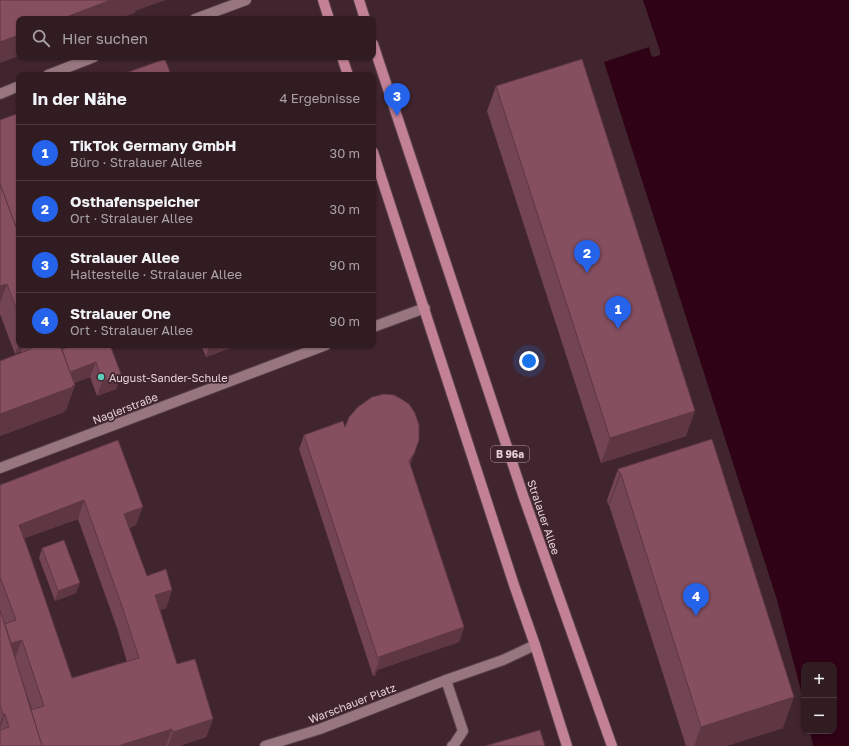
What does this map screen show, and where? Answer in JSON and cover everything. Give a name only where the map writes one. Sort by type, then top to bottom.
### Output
[{"type":"main road","points":[[324,0],[328,16]]},
{"type":"main road","points":[[359,0],[364,16]]},
{"type":"main road","name":"Stralauer Allee","points":[[376,53],[524,498],[612,746]]},
{"type":"main road","points":[[343,60],[347,72]]},
{"type":"main road","name":"B 96a","points":[[376,161],[567,746]]},
{"type":"street","points":[[203,16],[246,0]]},
{"type":"street","points":[[56,72],[86,60]]},
{"type":"street","points":[[0,94],[16,87]]},
{"type":"street","points":[[376,326],[424,308]]},
{"type":"street","name":"Naglerstraße","points":[[0,468],[318,348]]},
{"type":"street","name":"Warschauer Platz","points":[[265,746],[320,729],[446,680],[503,660],[535,645]]},
{"type":"street","points":[[446,680],[463,731],[452,746]]},
{"type":"shaded area","points":[[643,0],[849,0],[849,746],[813,746],[811,734],[837,734],[837,662],[801,662],[801,691],[777,600],[604,62],[649,47],[653,57],[660,55]]},
{"type":"building","points":[[0,0],[111,0],[69,16],[16,16],[16,36],[0,42]]},
{"type":"building","points":[[582,59],[695,411],[610,438],[496,86]]},
{"type":"building","points":[[165,60],[170,72],[128,72]]},
{"type":"building","points":[[16,114],[15,225],[0,184],[0,120]]},
{"type":"building","points":[[0,184],[16,227],[16,308],[7,284],[0,286]]},
{"type":"building","points":[[61,348],[75,385],[0,414],[0,361],[31,349]]},
{"type":"building","points":[[111,348],[121,374],[102,382],[96,362],[70,372],[62,349]]},
{"type":"building","points":[[384,394],[394,395],[403,400],[409,404],[415,413],[419,425],[419,440],[414,454],[409,461],[464,627],[379,657],[379,662],[304,435],[343,421],[345,427],[349,417],[358,407],[372,397]]},
{"type":"building","points":[[712,439],[794,697],[701,727],[621,474],[618,469]]},
{"type":"building","points":[[118,440],[143,507],[124,514],[147,576],[166,569],[172,590],[155,595],[177,664],[195,659],[213,719],[173,732],[172,729],[118,746],[42,746],[31,710],[44,706],[22,640],[11,643],[5,624],[16,620],[0,577],[0,485]],"holes":[[[84,500],[139,658],[72,678],[19,525]]]},
{"type":"building","points":[[64,540],[80,583],[58,591],[42,548]]},
{"type":"building","points":[[0,610],[42,746],[0,746],[0,730],[9,727],[5,714],[3,715],[0,705]]},
{"type":"building","points":[[540,730],[545,746],[485,746]]},
{"type":"place","name":"Stralauer Allee","points":[[397,116]]},
{"type":"place","name":"Osthafenspeicher","points":[[587,273]]},
{"type":"place","name":"TikTok Germany GmbH","points":[[618,329]]},
{"type":"place","name":"August-Sander-Schule","points":[[101,377]]},
{"type":"place","name":"Stralauer One","points":[[696,616]]}]
